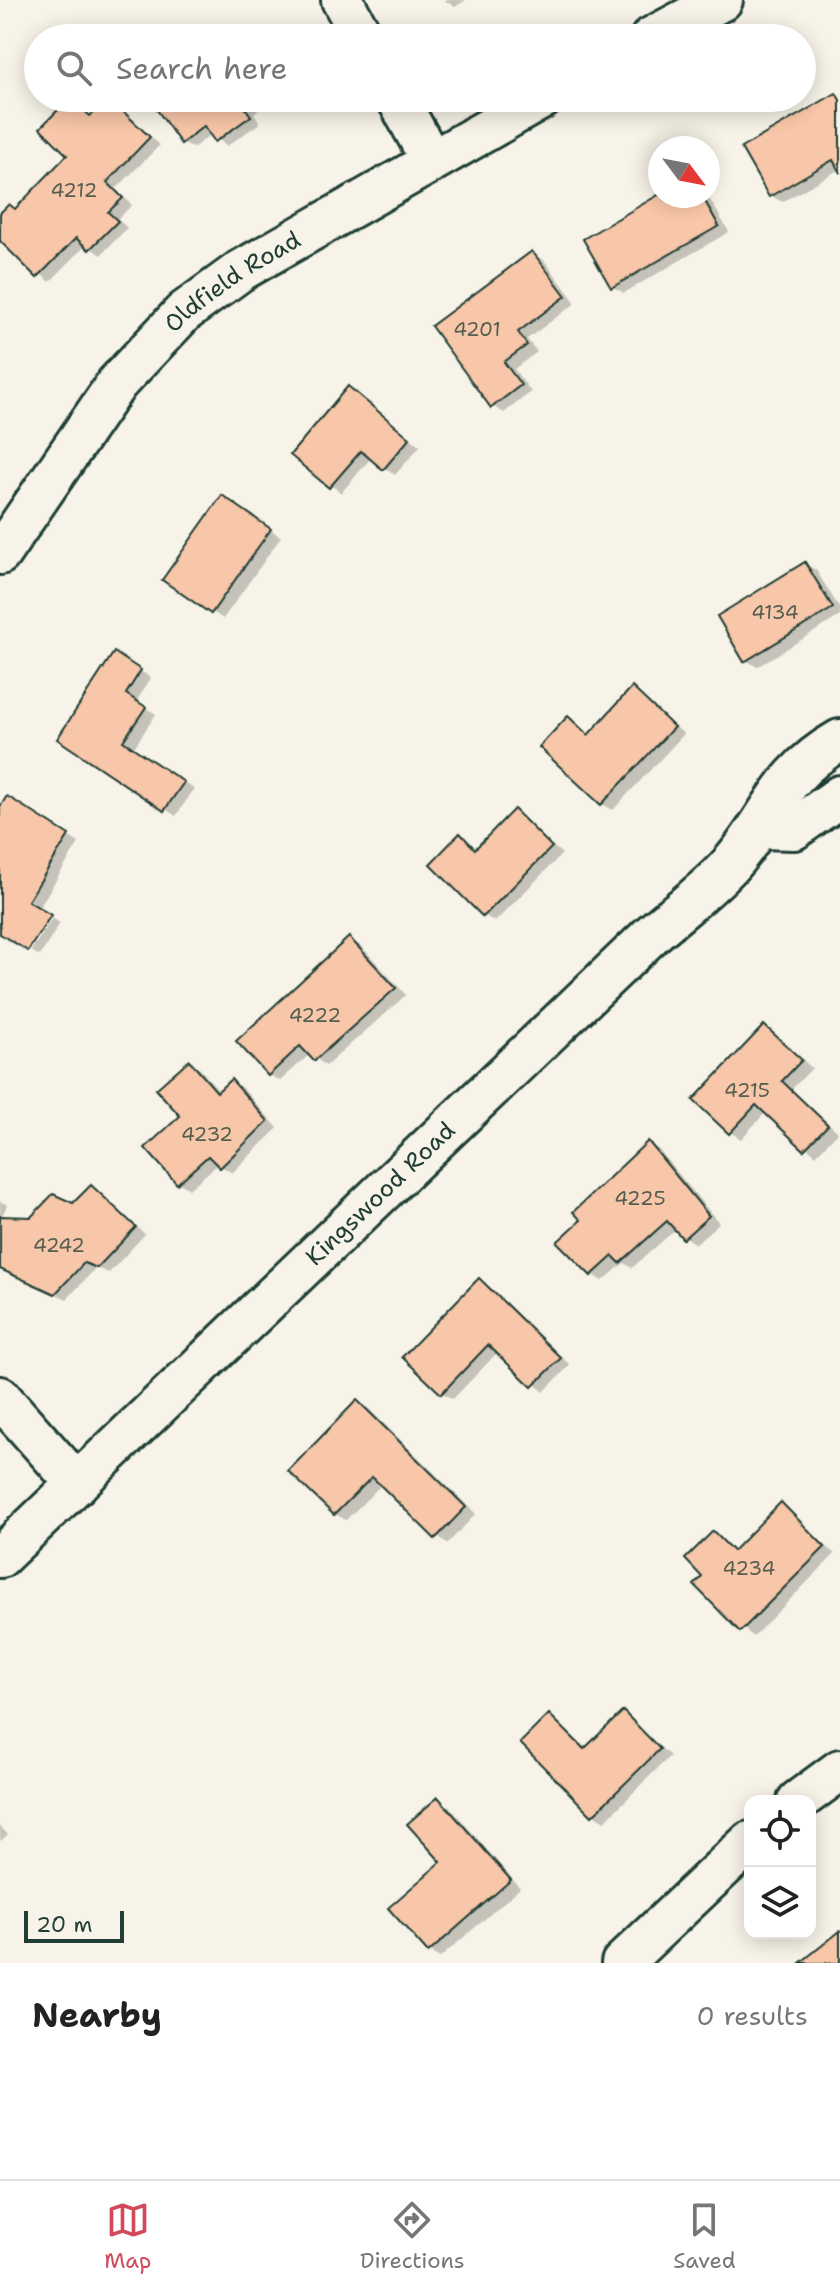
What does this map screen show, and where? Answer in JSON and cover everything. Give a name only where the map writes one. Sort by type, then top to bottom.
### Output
[{"type":"street","points":[[342,0],[355,24]]},
{"type":"street","points":[[677,24],[722,0]]},
{"type":"street","points":[[405,112],[431,160]]},
{"type":"street","name":"Oldfield Road","points":[[0,554],[117,383],[184,312],[240,271],[518,112]]},
{"type":"street","name":"Kingswood Road","points":[[0,1557],[651,935],[730,865],[758,828],[777,794],[811,757],[840,740]]},
{"type":"street","points":[[758,828],[794,829],[840,796]]},
{"type":"street","points":[[0,1397],[77,1484]]},
{"type":"street","points":[[622,1963],[744,1848]]},
{"type":"building","points":[[836,93],[840,100],[840,173],[833,160],[769,197],[741,148],[803,112],[816,112],[816,105]]},
{"type":"building","points":[[56,112],[86,112],[90,116],[94,112],[124,112],[150,137],[107,182],[123,198],[108,212],[118,221],[89,250],[76,238],[37,278],[0,241],[0,213],[9,204],[15,209],[67,155],[40,128]]},
{"type":"building","points":[[159,112],[248,112],[251,116],[215,142],[204,126],[181,144]]},
{"type":"building","points":[[648,201],[648,208],[709,208],[719,226],[611,288],[583,239]]},
{"type":"building","points":[[532,251],[566,296],[518,332],[527,345],[504,362],[521,385],[491,408],[431,326]]},
{"type":"building","points":[[348,386],[410,438],[383,470],[361,451],[329,488],[290,455]]},
{"type":"building","points":[[222,495],[271,529],[211,614],[162,580]]},
{"type":"building","points":[[805,562],[833,608],[744,662],[717,616]]},
{"type":"building","points":[[114,652],[141,670],[126,694],[146,707],[123,741],[184,782],[164,811],[57,739]]},
{"type":"building","points":[[632,687],[674,727],[601,805],[539,747],[568,716],[588,735]]},
{"type":"building","points":[[7,796],[69,835],[28,901],[51,915],[28,951],[0,934],[0,807]]},
{"type":"building","points":[[514,809],[552,847],[483,917],[430,864],[460,833],[475,849]]},
{"type":"building","points":[[349,937],[396,988],[314,1061],[300,1046],[268,1076],[236,1041]]},
{"type":"building","points":[[764,1025],[802,1060],[782,1081],[828,1125],[804,1150],[756,1105],[729,1134],[693,1100]]},
{"type":"building","points":[[189,1060],[217,1092],[231,1079],[268,1121],[220,1168],[208,1156],[177,1184],[145,1148],[180,1116],[156,1089]]},
{"type":"building","points":[[648,1141],[709,1216],[683,1239],[667,1221],[620,1263],[613,1256],[591,1276],[557,1242],[581,1220],[573,1212]]},
{"type":"building","points":[[91,1185],[136,1227],[97,1268],[84,1263],[55,1294],[0,1269],[0,1216],[31,1217],[53,1194],[73,1203]]},
{"type":"building","points":[[479,1278],[561,1358],[532,1387],[488,1345],[441,1394],[402,1357]]},
{"type":"building","points":[[357,1400],[466,1507],[435,1539],[372,1477],[334,1515],[288,1471]]},
{"type":"building","points":[[781,1502],[825,1547],[740,1632],[694,1585],[702,1577],[685,1559],[713,1531],[733,1551]]},
{"type":"building","points":[[623,1711],[660,1749],[592,1816],[520,1743],[549,1714],[584,1749]]},
{"type":"building","points":[[438,1797],[511,1880],[428,1953],[388,1908],[441,1862],[407,1824]]},
{"type":"building","points":[[840,1931],[840,1963],[800,1963]]}]
